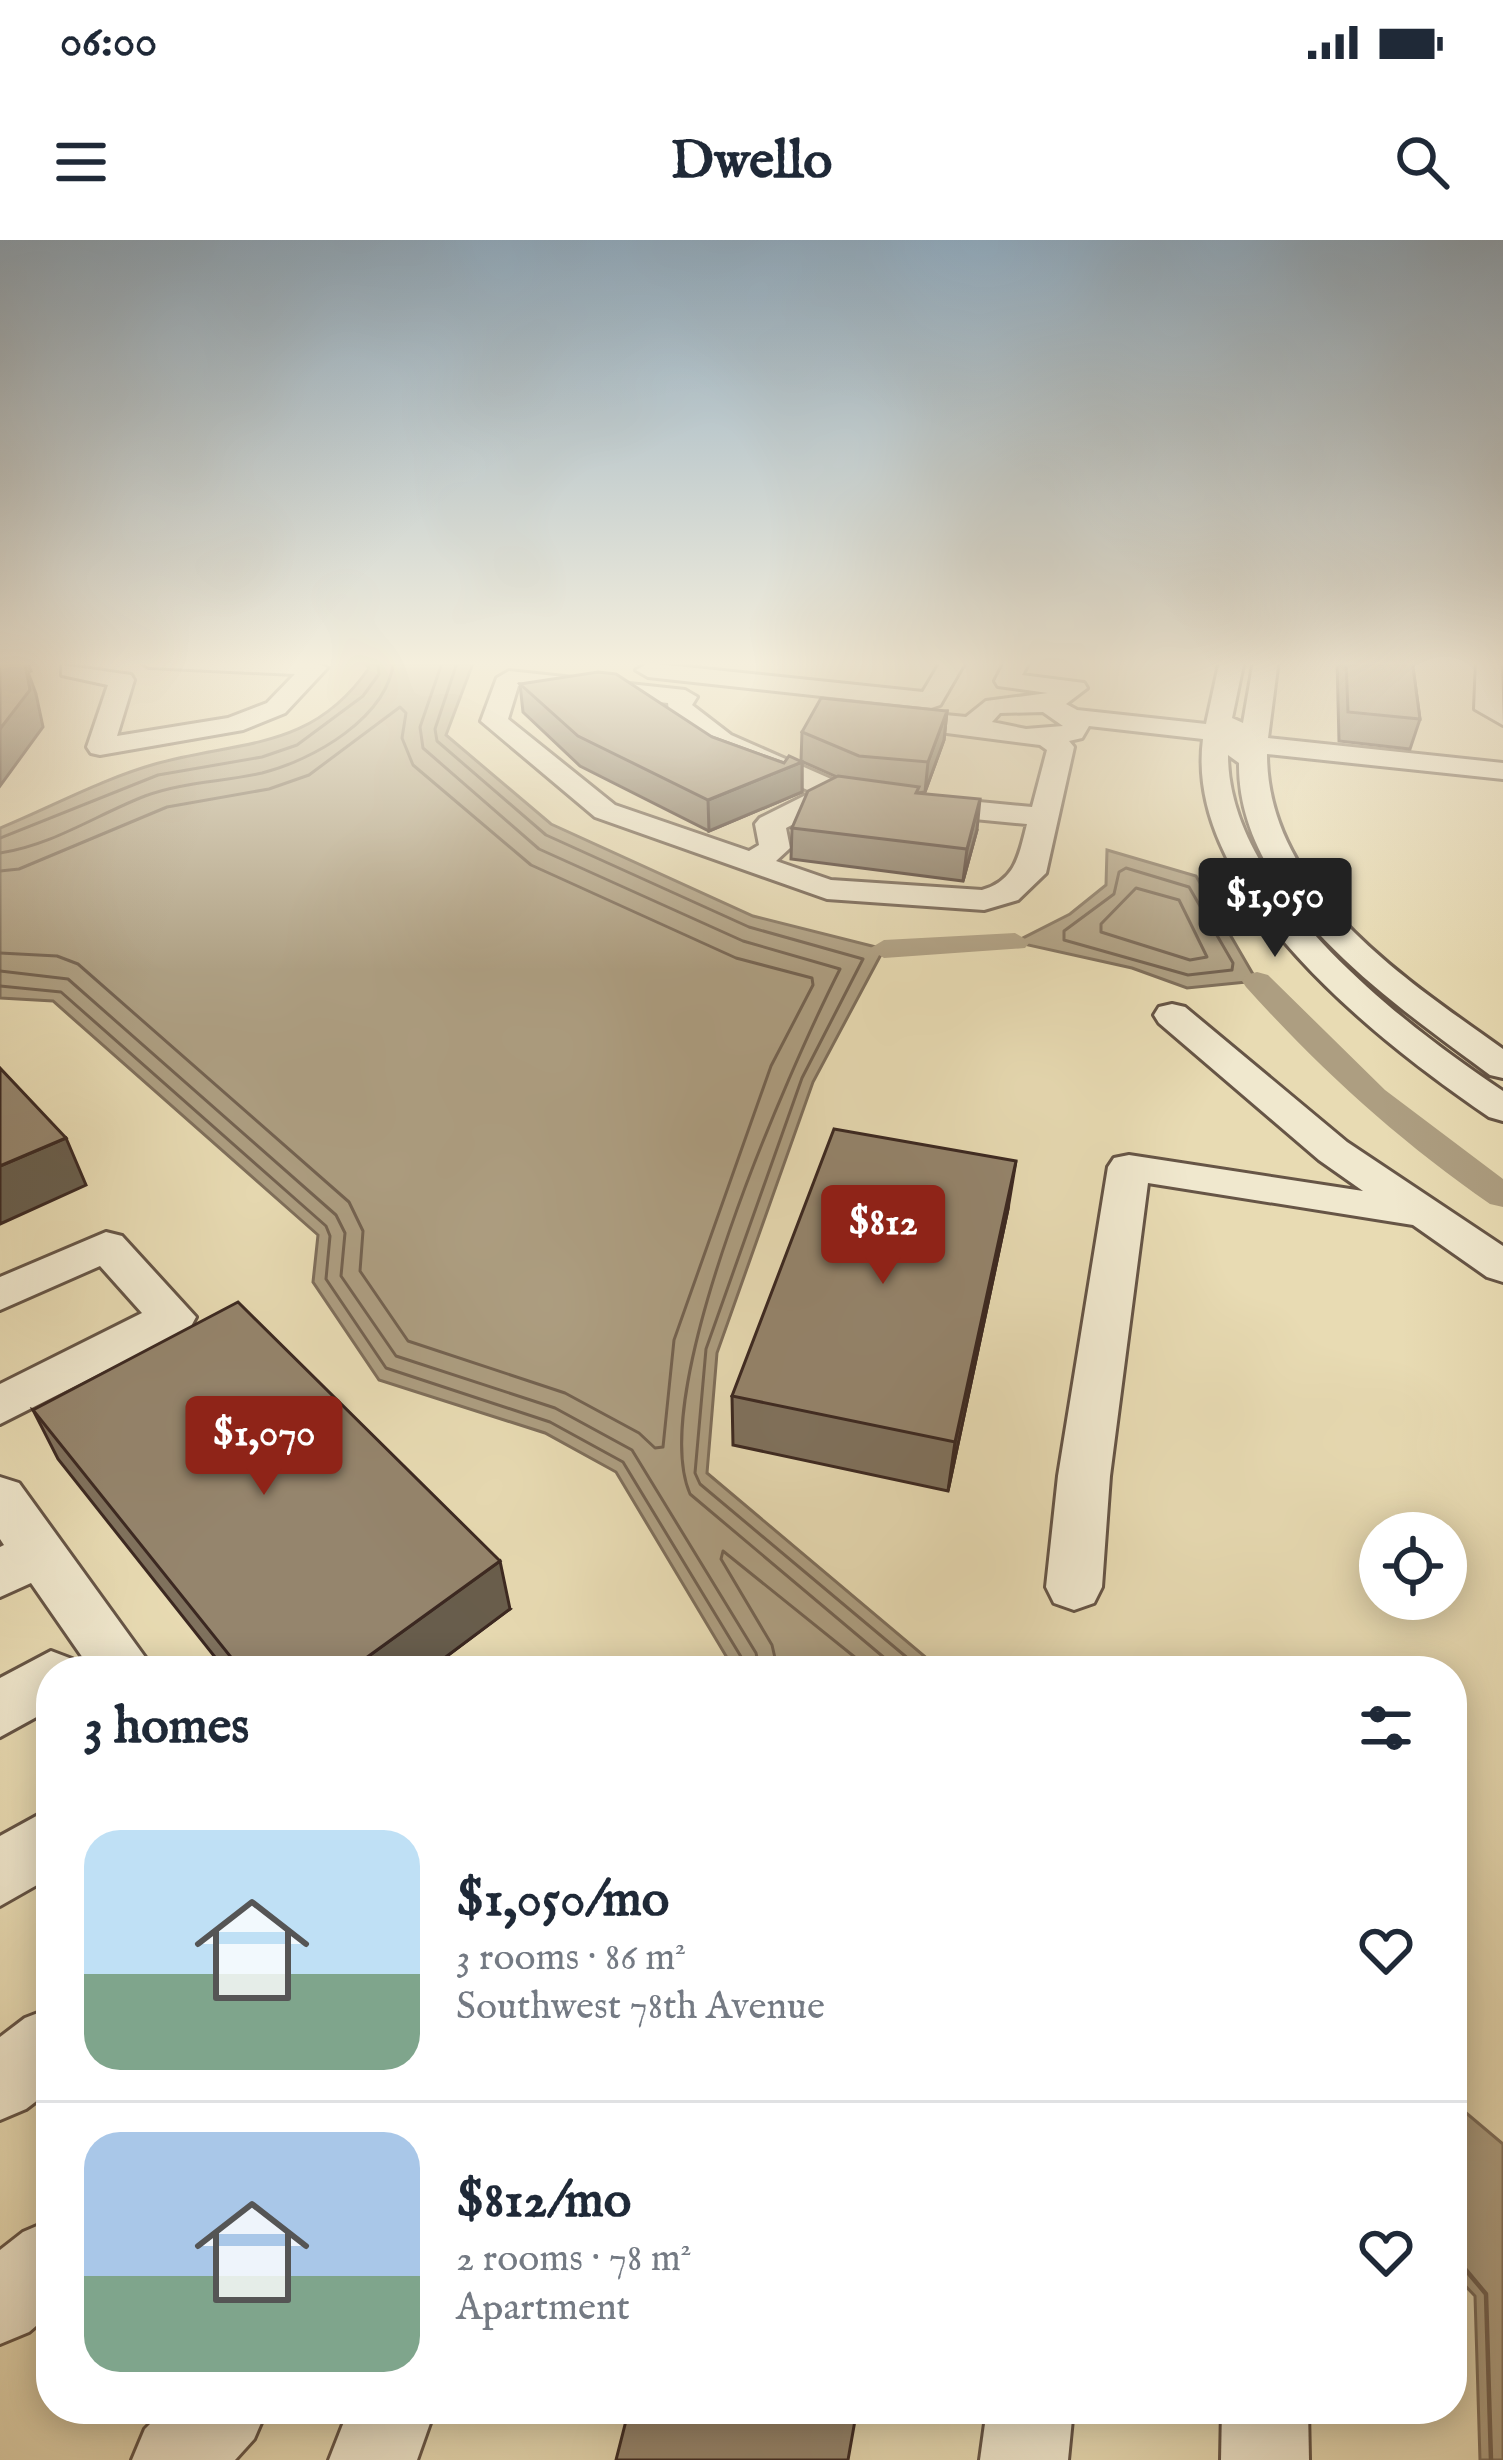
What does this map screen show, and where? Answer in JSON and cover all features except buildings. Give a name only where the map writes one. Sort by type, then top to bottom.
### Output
[{"type":"street","points":[[546,764],[604,811],[827,889],[984,900],[1007,893],[1030,873],[1057,764]]},
{"type":"street","points":[[790,764],[850,797],[969,800],[1044,818]]},
{"type":"street","points":[[1219,764],[1220,801],[1237,847],[1286,921],[1336,976],[1393,1027],[1503,1109]]},
{"type":"street","points":[[1255,764],[1258,807],[1272,844],[1319,912],[1415,1002],[1503,1067]]},
{"type":"street","points":[[1395,764],[1503,771]]},
{"type":"street","points":[[751,862],[776,848],[770,824],[836,791]]},
{"type":"street","points":[[1172,1015],[1334,1151],[1503,1267]]},
{"type":"street","points":[[1074,1587],[1084,1476],[1129,1167],[1419,1213]]},
{"type":"street","points":[[0,1294],[106,1246],[173,1317],[0,1406]]},
{"type":"street","points":[[0,1497],[19,1563],[92,1656]]},
{"type":"street","points":[[0,1710],[36,1687]]},
{"type":"street","points":[[0,1874],[36,1849]]},
{"type":"street","points":[[0,2084],[36,2056]]},
{"type":"street","points":[[0,2303],[36,2273]]},
{"type":"street","points":[[176,2460],[210,2424]]},
{"type":"street","points":[[1024,2460],[1028,2424]]},
{"type":"street","points":[[1264,2460],[1265,2424]]},
{"type":"water","points":[[158,764],[480,764],[551,824],[753,916],[884,949],[813,1082],[717,1353],[707,1473],[924,1656],[726,1656],[616,1472],[545,1433],[379,1380],[313,1282],[318,1235],[53,1001],[0,998],[0,828]]},
{"type":"water","points":[[1107,850],[1196,876],[1257,981],[1187,988],[1132,968],[1015,942],[1070,914],[1106,885]]},
{"type":"water","points":[[1467,2114],[1503,2144],[1503,2460],[1480,2460],[1475,2296],[1467,2288]]},
{"type":"waterway","points":[[884,949],[1015,942]]},
{"type":"waterway","points":[[1257,981],[1373,1097],[1503,1196]]}]
